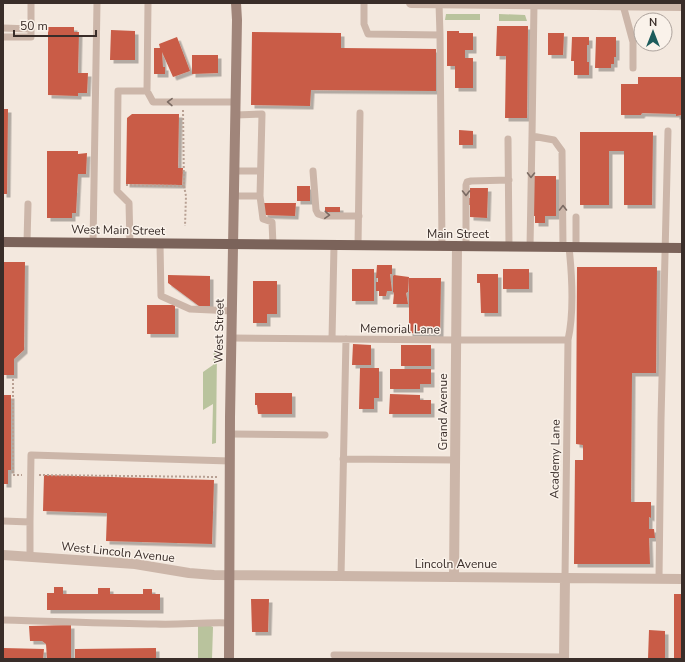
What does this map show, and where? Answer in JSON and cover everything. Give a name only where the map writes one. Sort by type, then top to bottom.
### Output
[{"type":"main road","name":"West Street","points":[[229,659],[230,434],[236,115],[236,3]]},
{"type":"main road","name":"West Main Street","points":[[3,242],[234,245]]},
{"type":"main road","name":"Main Street","points":[[234,245],[682,248]]},
{"type":"street","points":[[411,3],[682,6]]},
{"type":"street","name":"Grand Avenue","points":[[454,577],[456,340],[462,247]]},
{"type":"street","name":"West Lincoln Avenue","points":[[3,555],[135,564],[188,573],[229,575]]},
{"type":"street","name":"Lincoln Avenue","points":[[229,575],[682,579]]},
{"type":"street","points":[[564,658],[565,578]]},
{"type":"lane","points":[[3,37],[31,37],[31,3]]},
{"type":"lane","points":[[93,243],[97,3]]},
{"type":"lane","points":[[148,3],[147,92],[153,102],[236,102]]},
{"type":"lane","points":[[364,3],[364,24],[368,34],[440,36]]},
{"type":"lane","points":[[439,3],[442,246]]},
{"type":"lane","points":[[530,247],[534,4]]},
{"type":"lane","points":[[623,5],[633,42],[633,68]]},
{"type":"lane","points":[[3,28],[31,28]]},
{"type":"lane","points":[[130,244],[129,203],[117,191],[118,91],[147,92]]},
{"type":"lane","points":[[358,246],[360,113]]},
{"type":"lane","points":[[236,115],[262,114],[260,196],[263,219],[272,222],[273,245]]},
{"type":"lane","points":[[659,579],[668,131]]},
{"type":"lane","points":[[532,136],[554,140],[562,150],[569,247]]},
{"type":"lane","points":[[508,139],[510,247]]},
{"type":"lane","points":[[235,171],[260,171]]},
{"type":"lane","points":[[314,171],[316,210],[318,214],[324,216],[358,216]]},
{"type":"lane","points":[[462,247],[466,185],[468,182],[509,180]]},
{"type":"lane","points":[[234,196],[260,196]]},
{"type":"lane","points":[[27,242],[28,204]]},
{"type":"lane","points":[[569,247],[576,218]]},
{"type":"lane","points":[[160,244],[161,296],[190,309],[233,311]]},
{"type":"lane","points":[[332,339],[334,246]]},
{"type":"lane","name":"Academy Lane","points":[[565,578],[568,340],[571,321],[571,268],[569,247]]},
{"type":"lane","name":"Memorial Lane","points":[[232,338],[568,340]]},
{"type":"lane","points":[[341,576],[346,339]]},
{"type":"lane","points":[[230,434],[326,435]]},
{"type":"lane","points":[[30,556],[31,456],[230,461]]},
{"type":"lane","points":[[343,460],[455,460]]},
{"type":"lane","points":[[3,521],[30,522]]},
{"type":"lane","points":[[3,620],[50,620],[157,624],[229,622]]},
{"type":"lane","points":[[334,655],[564,658]]},
{"type":"path","points":[[183,110],[184,186],[186,196],[185,226]]},
{"type":"path","points":[[126,185],[184,186]]},
{"type":"green space","points":[[446,14],[480,14],[480,20],[445,20]]},
{"type":"green space","points":[[499,14],[525,15],[527,21],[499,21]]},
{"type":"green space","points":[[214,349],[217,349],[216,443],[212,444],[213,404],[203,410],[203,372],[213,365]]},
{"type":"green space","points":[[198,625],[213,627],[212,659],[198,659]]},
{"type":"building","points":[[497,26],[528,26],[527,118],[505,118],[506,56],[496,56]]},
{"type":"building","points":[[48,27],[74,27],[74,32],[79,32],[78,73],[88,73],[87,93],[78,93],[78,96],[48,95]]},
{"type":"building","points":[[111,30],[135,31],[135,60],[110,60]]},
{"type":"building","points":[[447,31],[473,33],[473,50],[465,50],[465,58],[473,58],[473,88],[455,88],[455,66],[447,66]]},
{"type":"building","points":[[252,32],[341,33],[341,48],[436,49],[436,91],[311,90],[310,106],[251,105]]},
{"type":"building","points":[[548,33],[564,33],[563,55],[548,55]]},
{"type":"building","points":[[177,37],[190,71],[173,77],[162,52],[165,74],[154,74],[154,48],[160,48],[159,44]]},
{"type":"building","points":[[572,37],[589,37],[589,45],[587,45],[587,62],[589,62],[589,75],[574,75],[574,61],[571,61]]},
{"type":"building","points":[[596,37],[616,37],[616,57],[614,57],[614,64],[611,64],[611,68],[595,68]]},
{"type":"building","points":[[192,55],[218,55],[218,73],[192,74]]},
{"type":"building","points":[[638,77],[682,77],[682,115],[676,116],[676,114],[642,113],[641,115],[621,115],[621,84],[638,84]]},
{"type":"building","points":[[3,109],[8,109],[7,194],[3,194]]},
{"type":"building","points":[[132,114],[179,114],[178,168],[183,168],[182,185],[126,184],[127,118]]},
{"type":"building","points":[[459,130],[473,131],[473,145],[459,145]]},
{"type":"building","points":[[580,132],[653,132],[652,205],[624,205],[624,151],[609,151],[609,205],[580,205]]},
{"type":"building","points":[[47,151],[78,151],[78,154],[87,153],[86,174],[78,174],[76,213],[72,213],[72,218],[47,218]]},
{"type":"building","points":[[532,176],[556,176],[556,216],[545,216],[545,223],[535,223],[535,216],[532,216]]},
{"type":"building","points":[[297,186],[310,186],[310,201],[297,201]]},
{"type":"building","points":[[470,188],[488,188],[487,218],[470,217],[470,205],[467,205],[467,198],[470,198]]},
{"type":"building","points":[[264,203],[296,203],[295,216],[264,215]]},
{"type":"building","points":[[325,207],[340,207],[340,212],[325,212]]},
{"type":"building","points":[[3,262],[25,262],[24,350],[14,359],[14,375],[3,375]]},
{"type":"building","points":[[377,265],[392,265],[392,274],[390,274],[392,291],[387,291],[386,296],[379,296],[379,291],[376,291],[376,282],[378,282],[378,278],[376,278]]},
{"type":"building","points":[[577,267],[657,267],[656,373],[632,373],[631,502],[651,502],[649,529],[654,529],[655,538],[649,538],[650,564],[574,564],[575,460],[583,460],[583,445],[576,444]]},
{"type":"building","points":[[352,269],[374,269],[374,301],[352,301]]},
{"type":"building","points":[[503,269],[529,269],[529,289],[503,289]]},
{"type":"building","points":[[477,274],[498,274],[498,313],[481,313],[480,283],[477,283]]},
{"type":"building","points":[[168,275],[210,276],[210,306],[199,306],[168,283]]},
{"type":"building","points":[[394,275],[409,277],[408,292],[406,293],[408,304],[393,304]]},
{"type":"building","points":[[409,278],[441,278],[440,334],[409,333]]},
{"type":"building","points":[[253,281],[277,281],[277,314],[267,314],[267,323],[253,323]]},
{"type":"building","points":[[147,305],[175,305],[175,334],[147,334]]},
{"type":"building","points":[[353,344],[371,345],[371,365],[352,365]]},
{"type":"building","points":[[401,345],[431,345],[431,366],[401,366]]},
{"type":"building","points":[[360,368],[379,368],[379,398],[374,398],[374,409],[359,409]]},
{"type":"building","points":[[390,369],[431,369],[431,384],[420,384],[420,389],[390,389]]},
{"type":"building","points":[[255,393],[292,393],[292,414],[258,414],[257,405],[255,405]]},
{"type":"building","points":[[390,394],[420,395],[420,400],[431,400],[431,414],[389,414]]},
{"type":"building","points":[[3,395],[11,395],[11,470],[8,470],[8,484],[3,484]]},
{"type":"building","points":[[44,475],[214,480],[212,544],[106,541],[107,513],[43,511]]},
{"type":"building","points":[[54,587],[63,587],[63,594],[98,594],[98,588],[110,588],[110,594],[143,594],[143,589],[152,589],[152,594],[160,594],[160,610],[47,610],[47,593],[54,593]]},
{"type":"building","points":[[674,594],[682,594],[682,659],[674,659]]},
{"type":"building","points":[[251,599],[269,599],[268,632],[252,632]]},
{"type":"building","points":[[71,625],[71,659],[47,659],[46,644],[42,641],[30,641],[29,626]]},
{"type":"building","points":[[649,630],[665,631],[665,659],[648,659]]},
{"type":"building","points":[[3,648],[44,649],[43,659],[3,659]]},
{"type":"building","points":[[156,648],[156,659],[75,659],[75,649]]}]
